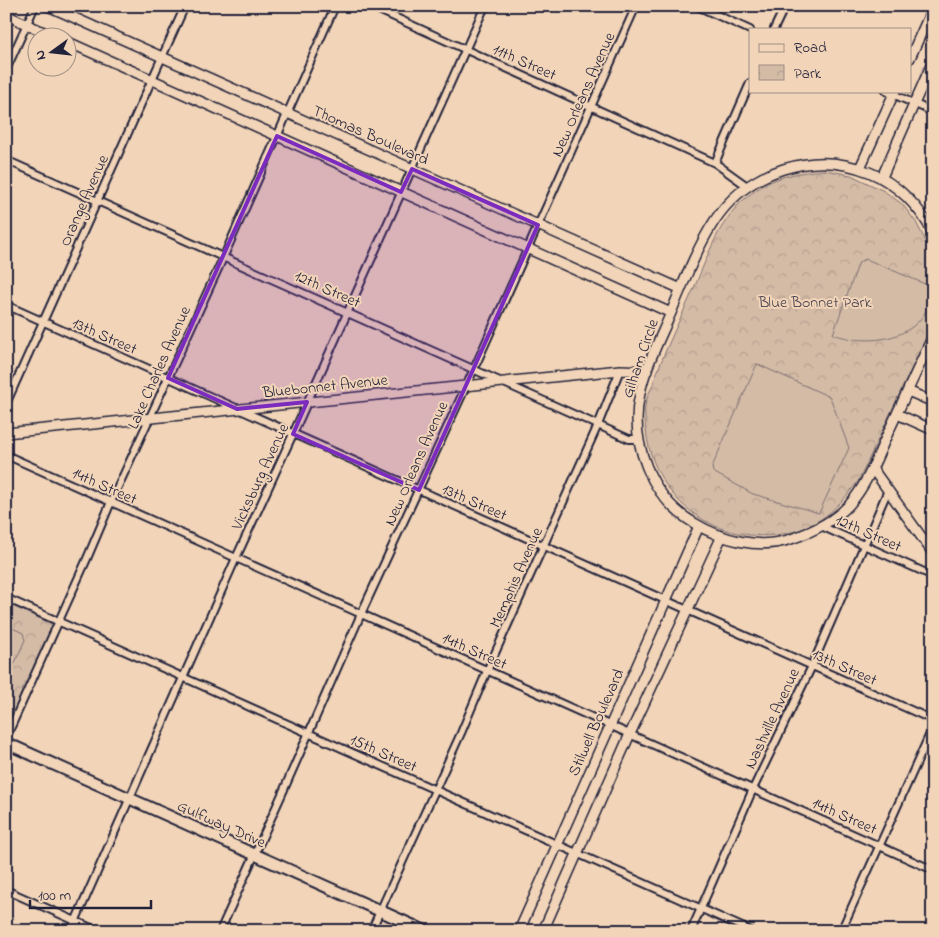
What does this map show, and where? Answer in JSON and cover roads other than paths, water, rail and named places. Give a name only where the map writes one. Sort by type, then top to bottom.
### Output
[{"type":"main road","name":"Thomas Boulevard","points":[[48,6],[681,289]]},
{"type":"main road","points":[[912,54],[933,8]]},
{"type":"main road","points":[[6,15],[36,28]]},
{"type":"main road","points":[[78,47],[671,313]]},
{"type":"main road","points":[[882,177],[933,61]]},
{"type":"main road","points":[[860,168],[892,92]]},
{"type":"main road","name":"Gilham Circle","points":[[933,234],[920,212],[903,194],[882,177],[860,168],[820,162],[789,166],[747,186],[736,195],[716,219],[681,289],[640,392],[637,414],[639,440],[647,470],[661,494],[685,518],[722,536],[745,542],[769,544],[803,535],[835,517],[859,493],[933,336]]},
{"type":"main road","name":"Bluebonnet Avenue","points":[[6,433],[620,370],[647,371]]},
{"type":"main road","points":[[908,391],[933,402]]},
{"type":"main road","points":[[897,414],[933,430]]},
{"type":"main road","points":[[872,468],[933,553]]},
{"type":"main road","name":"Stilwell Boulevard","points":[[518,931],[699,526]]},
{"type":"main road","points":[[543,931],[630,734],[722,536]]},
{"type":"main road","name":"Gulfway Drive","points":[[6,743],[425,931]]},
{"type":"street","points":[[6,70],[35,6]]},
{"type":"street","name":"Orange Avenue","points":[[6,404],[185,6]]},
{"type":"street","name":"Lake Charles Avenue","points":[[6,738],[335,6]]},
{"type":"street","name":"11th Street","points":[[370,6],[715,162],[747,186]]},
{"type":"street","name":"Vicksburg Avenue","points":[[71,931],[236,558],[485,6]]},
{"type":"street","name":"New Orleans Avenue","points":[[220,931],[636,6]]},
{"type":"street","points":[[697,6],[749,30]]},
{"type":"street","points":[[774,28],[785,6]]},
{"type":"street","points":[[715,162],[749,85]]},
{"type":"street","points":[[892,92],[933,112]]},
{"type":"street","name":"12th Street","points":[[6,160],[598,425],[630,439],[639,440]]},
{"type":"street","name":"13th Street","points":[[6,305],[933,720]]},
{"type":"street","name":"Memphis Avenue","points":[[370,931],[598,425],[620,370]]},
{"type":"street","name":"14th Street","points":[[6,455],[933,870]]},
{"type":"street","name":"Nashville Avenue","points":[[691,931],[753,789],[812,666],[888,490]]},
{"type":"street","name":"12th Street","points":[[821,526],[865,544],[933,576]]},
{"type":"street","name":"15th Street","points":[[6,598],[750,931]]},
{"type":"street","points":[[841,931],[878,845],[933,727]]},
{"type":"street","points":[[6,890],[98,931]]},
{"type":"park label","name":"Blue Bonnet Park","points":[[815,301]]}]
